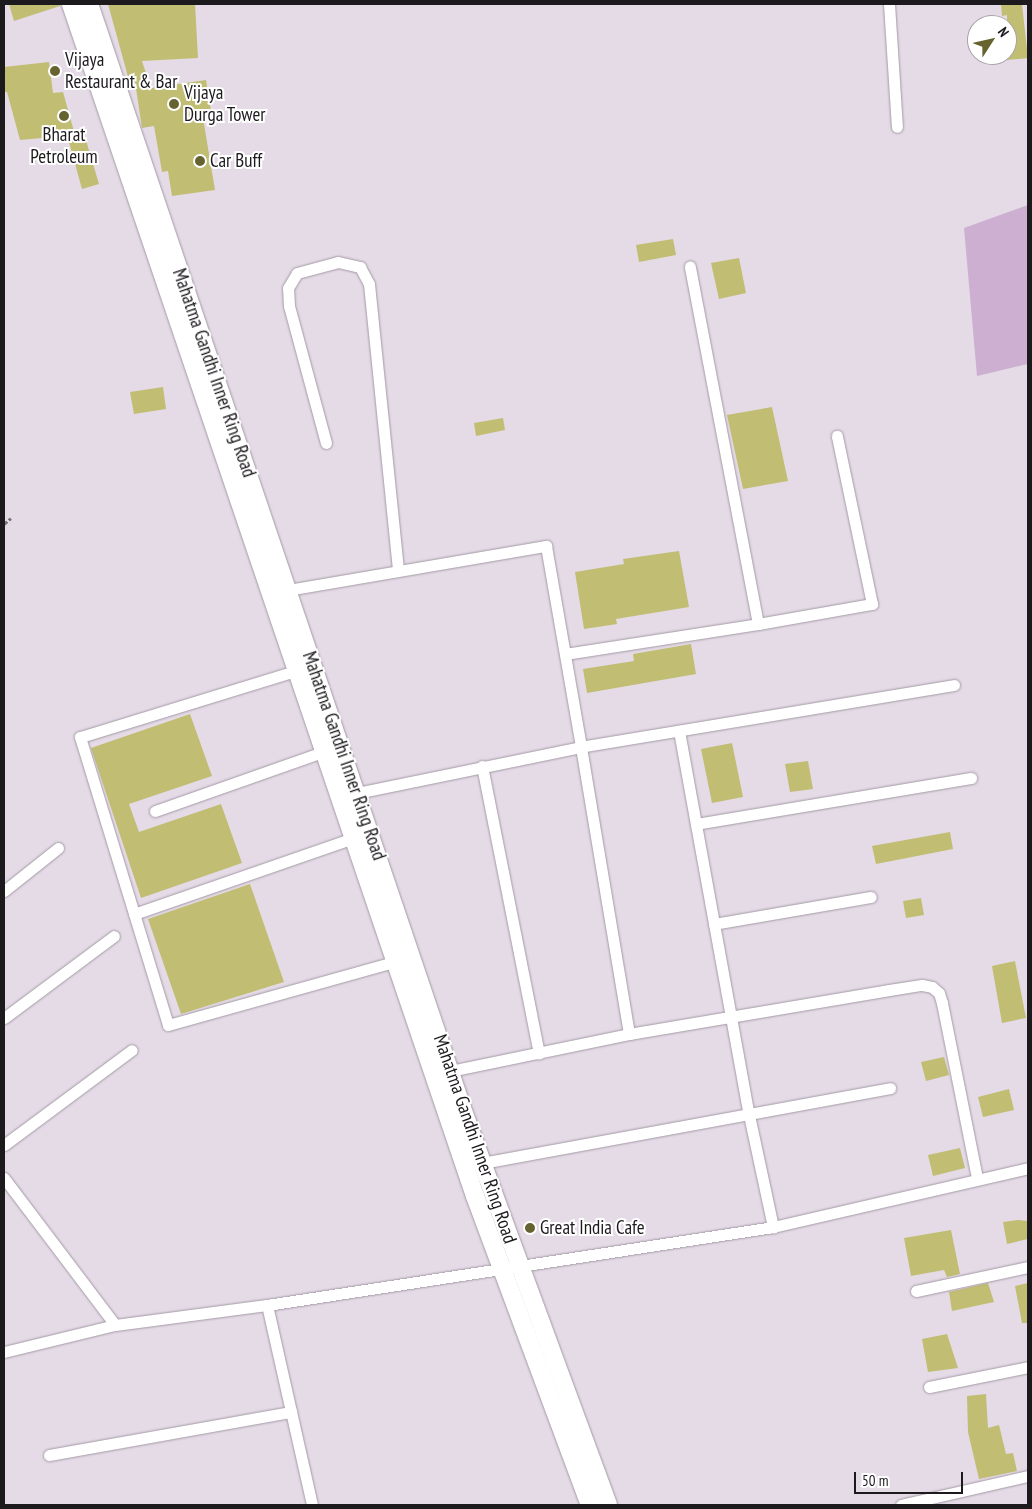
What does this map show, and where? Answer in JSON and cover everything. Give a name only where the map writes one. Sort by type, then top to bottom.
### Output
[{"type":"main road","name":"Mahatma Gandhi Inner Ring Road","points":[[71,4],[501,1266],[590,1505]]},
{"type":"main road","name":"Mahatma Gandhi Inner Ring Road","points":[[89,4],[450,1071],[519,1265],[608,1505]]},
{"type":"street","points":[[889,4],[897,127]]},
{"type":"street","points":[[326,443],[289,306],[288,288],[297,273],[338,262],[360,267],[369,284],[398,572]]},
{"type":"street","points":[[690,266],[758,624]]},
{"type":"street","points":[[565,654],[872,604],[837,436]]},
{"type":"street","points":[[288,590],[546,546],[582,747],[629,1034]]},
{"type":"street","points":[[298,670],[80,737],[168,1025],[397,961]]},
{"type":"street","points":[[357,793],[582,747],[954,685]]},
{"type":"street","points":[[679,731],[749,1115],[773,1227]]},
{"type":"street","points":[[155,811],[325,751]]},
{"type":"street","points":[[482,766],[540,1052]]},
{"type":"street","points":[[696,824],[971,778]]},
{"type":"street","points":[[134,914],[354,838]]},
{"type":"street","points":[[4,891],[58,848]]},
{"type":"street","points":[[714,924],[871,897]]},
{"type":"street","points":[[4,1018],[114,936]]},
{"type":"street","points":[[450,1071],[629,1034],[922,985],[932,988],[939,993],[942,1003],[977,1178]]},
{"type":"street","points":[[4,1145],[132,1050]]},
{"type":"street","points":[[482,1163],[890,1088]]},
{"type":"street","points":[[4,1352],[115,1325],[267,1305],[501,1266],[519,1265],[773,1227],[977,1178],[1028,1168]]},
{"type":"street","points":[[4,1178],[115,1325]]},
{"type":"street","points":[[916,1291],[1028,1267]]},
{"type":"street","points":[[267,1305],[312,1505]]},
{"type":"street","points":[[929,1387],[1028,1367]]},
{"type":"street","points":[[49,1455],[290,1412]]},
{"type":"street","points":[[901,1505],[1028,1476]]},
{"type":"path","points":[[4,524],[10,518]]},
{"type":"shaded area","points":[[1028,205],[1028,364],[977,376],[964,228]]},
{"type":"building","points":[[9,4],[60,4],[60,6],[14,21]]},
{"type":"building","points":[[108,4],[195,4],[198,58],[142,61],[151,88],[206,80],[212,117],[203,118],[215,190],[172,196],[168,171],[162,172],[154,126],[142,128],[135,82],[130,84]]},
{"type":"building","points":[[1001,4],[1022,4],[1028,58],[1017,59],[1017,15],[1002,15]]},
{"type":"building","points":[[49,62],[53,93],[63,92],[75,135],[20,140],[7,92],[4,92],[4,67]]},
{"type":"building","points":[[85,137],[99,184],[82,189],[69,142]]},
{"type":"building","points":[[673,239],[676,255],[639,262],[636,245]]},
{"type":"building","points":[[739,258],[746,293],[719,299],[711,263]]},
{"type":"building","points":[[163,387],[166,409],[134,414],[130,392]]},
{"type":"building","points":[[772,407],[788,481],[743,489],[727,415]]},
{"type":"building","points":[[503,418],[505,430],[476,436],[474,423]]},
{"type":"building","points":[[679,551],[689,607],[616,619],[617,624],[584,629],[575,572],[624,564],[623,559]]},
{"type":"building","points":[[691,644],[696,674],[587,693],[583,669],[634,661],[633,654]]},
{"type":"building","points":[[190,714],[212,776],[129,804],[139,832],[221,804],[242,863],[141,898],[91,748]]},
{"type":"building","points":[[732,743],[743,797],[712,803],[701,749]]},
{"type":"building","points":[[808,761],[813,789],[790,792],[785,764]]},
{"type":"building","points":[[950,832],[953,849],[876,864],[872,846]]},
{"type":"building","points":[[250,884],[284,982],[181,1014],[148,919]]},
{"type":"building","points":[[921,898],[924,915],[906,918],[903,901]]},
{"type":"building","points":[[1015,961],[1026,1018],[1002,1023],[992,966]]},
{"type":"building","points":[[944,1057],[949,1075],[926,1081],[921,1062]]},
{"type":"building","points":[[1009,1089],[1014,1110],[983,1117],[978,1097]]},
{"type":"building","points":[[960,1148],[965,1168],[933,1176],[928,1155]]},
{"type":"building","points":[[1028,1221],[1028,1239],[1007,1244],[1003,1222]]},
{"type":"building","points":[[951,1230],[960,1274],[947,1277],[944,1270],[911,1276],[904,1238]]},
{"type":"building","points":[[988,1283],[994,1302],[952,1311],[949,1292]]},
{"type":"building","points":[[1028,1283],[1028,1323],[1022,1323],[1015,1286]]},
{"type":"building","points":[[947,1334],[958,1368],[928,1372],[922,1339]]},
{"type":"building","points":[[986,1394],[988,1428],[999,1425],[1006,1454],[1013,1453],[1017,1471],[979,1479],[968,1432],[967,1396]]},
{"type":"place","name":"Vijaya Restaurant & Bar","points":[[55,71]]},
{"type":"place","name":"Vijaya Durga Tower","points":[[174,104]]},
{"type":"place","name":"Bharat Petroleum","points":[[64,116]]},
{"type":"place","name":"Car Buff","points":[[200,161]]},
{"type":"place","name":"Great India Cafe","points":[[530,1228]]}]
